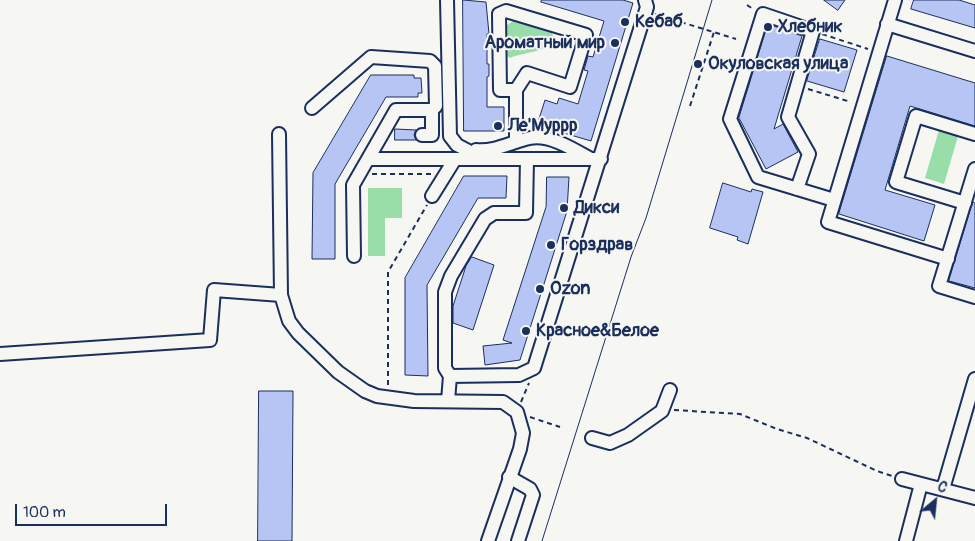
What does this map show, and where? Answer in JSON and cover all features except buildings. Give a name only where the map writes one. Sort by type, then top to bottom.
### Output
[{"type":"street","points":[[447,0],[450,136],[451,140],[463,148],[485,159]]},
{"type":"street","points":[[895,0],[828,222],[948,258]]},
{"type":"street","points":[[450,376],[520,376],[534,368],[596,159],[646,5]]},
{"type":"street","points":[[516,90],[500,90],[499,14],[506,11],[586,35],[570,86],[526,73],[516,90],[516,142]]},
{"type":"street","points":[[797,189],[809,154],[788,117],[813,31],[763,14],[730,119],[758,177],[797,189],[834,200]]},
{"type":"street","points":[[887,24],[975,51]]},
{"type":"street","points":[[312,108],[371,57],[430,61],[435,66],[436,106],[432,110],[432,135],[422,134]]},
{"type":"street","points":[[354,256],[353,185],[396,110],[432,110]]},
{"type":"street","points":[[964,204],[896,182],[916,116],[975,134]]},
{"type":"street","points":[[463,148],[487,151],[542,133],[554,141],[596,159]]},
{"type":"street","points":[[279,134],[281,295],[289,321],[338,372],[365,391],[388,398],[414,401],[502,402],[517,412],[523,432],[520,449],[488,541]]},
{"type":"street","points":[[368,159],[596,159]]},
{"type":"street","points":[[432,196],[455,159]]},
{"type":"street","points":[[448,401],[450,376],[445,368],[445,292],[451,276],[485,219],[494,213],[526,213],[527,159]]},
{"type":"street","points":[[975,169],[939,286],[975,296]]},
{"type":"street","points":[[0,354],[210,340],[214,290],[281,295]]},
{"type":"street","points":[[943,490],[975,379]]},
{"type":"street","points":[[592,438],[610,443],[628,435],[662,412],[670,390]]},
{"type":"street","points":[[510,477],[530,489],[533,496],[518,541]]},
{"type":"street","points":[[902,479],[975,498]]},
{"type":"street","points":[[906,541],[921,484]]},
{"type":"path","points":[[646,5],[736,39]]},
{"type":"path","points":[[813,31],[879,53]]},
{"type":"path","points":[[690,106],[714,32]]},
{"type":"path","points":[[796,85],[863,106]]},
{"type":"path","points":[[360,174],[445,174]]},
{"type":"path","points":[[388,398],[388,272],[432,196]]},
{"type":"path","points":[[534,368],[517,412],[560,427]]},
{"type":"path","points":[[662,412],[672,410],[740,414],[777,429],[807,438],[877,471],[902,479]]},
{"type":"green space","points":[[513,21],[552,33],[554,39],[540,50],[510,58],[507,56],[507,25]]},
{"type":"green space","points":[[939,130],[958,136],[944,184],[925,178]]},
{"type":"green space","points":[[368,188],[402,188],[402,218],[385,218],[385,256],[368,256]]},
{"type":"tram line","points":[[542,541],[631,257],[646,218],[712,0]]},
{"type":"place","name":"Кебаб","points":[[625,22]]},
{"type":"place","name":"Хлебник","points":[[768,27]]},
{"type":"place","name":"Ароматный мир","points":[[615,43]]},
{"type":"place","name":"Окуловская улица","points":[[698,64]]},
{"type":"place","name":"Ле'Муррр","points":[[498,126]]},
{"type":"place","name":"Дикси","points":[[564,208]]},
{"type":"place","name":"Горздрав","points":[[551,245]]},
{"type":"place","name":"Ozon","points":[[540,289]]},
{"type":"place","name":"Красное&Белое","points":[[526,331]]}]
